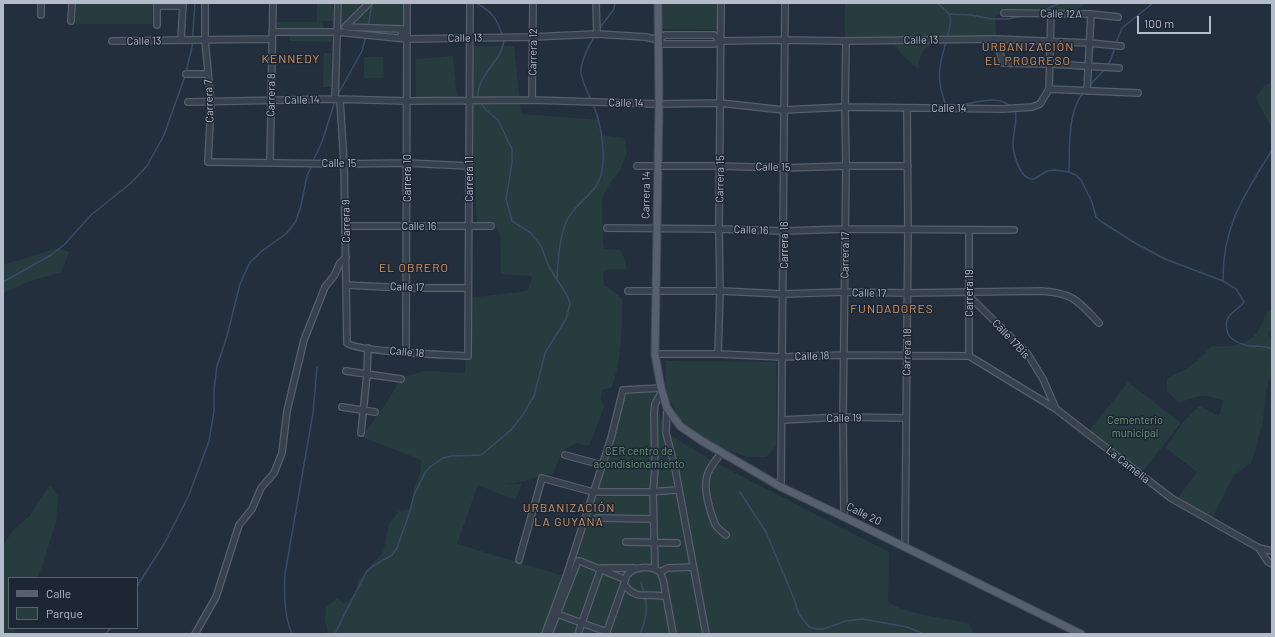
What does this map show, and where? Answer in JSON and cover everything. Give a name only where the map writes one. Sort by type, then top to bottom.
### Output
[{"type":"main road","name":"Carrera 14","points":[[658,3],[656,228],[657,291],[655,354],[661,390]]},
{"type":"main road","name":"Calle 20","points":[[661,390],[666,408],[680,426],[781,487],[1081,634]]},
{"type":"street","points":[[41,3],[41,15]]},
{"type":"street","points":[[71,21],[72,3]]},
{"type":"street","name":"Carrera 7","points":[[205,3],[205,40],[211,103],[208,162]]},
{"type":"street","name":"Carrera 8","points":[[270,163],[273,3]]},
{"type":"street","name":"Carrera 9","points":[[338,3],[337,100],[344,164],[347,343]]},
{"type":"street","name":"Carrera 10","points":[[406,352],[407,3]]},
{"type":"street","name":"Carrera 11","points":[[468,356],[470,3]]},
{"type":"street","name":"Carrera 12","points":[[532,100],[533,3]]},
{"type":"street","points":[[596,3],[597,34]]},
{"type":"street","name":"Carrera 15","points":[[718,354],[720,291],[719,228],[721,3]]},
{"type":"street","name":"Carrera 16","points":[[781,487],[784,231],[784,3]]},
{"type":"street","points":[[157,25],[157,4],[183,5],[182,40]]},
{"type":"street","points":[[366,4],[345,27],[402,29],[401,38]]},
{"type":"street","name":"Calle 12A","points":[[1004,13],[1091,14],[1118,17]]},
{"type":"street","points":[[1051,14],[1049,89],[1138,93]]},
{"type":"street","points":[[1087,91],[1091,14]]},
{"type":"street","name":"Calle 13","points":[[272,32],[337,32],[407,39],[533,37],[597,34],[646,37],[658,40],[664,44],[714,44],[721,41],[846,41],[996,38],[1121,46]]},
{"type":"street","points":[[996,38],[1003,63],[1119,68]]},
{"type":"street","name":"Calle 13","points":[[112,41],[272,39]]},
{"type":"street","name":"Carrera 17","points":[[844,517],[843,355],[846,41]]},
{"type":"street","points":[[186,74],[208,74]]},
{"type":"street","name":"Calle 14","points":[[188,102],[211,103],[271,100],[532,100],[658,104],[720,103],[783,110],[845,108],[1003,108],[1032,107],[1040,104],[1049,89]]},
{"type":"street","name":"Carrera 18","points":[[905,547],[908,230],[907,108]]},
{"type":"street","name":"Calle 15","points":[[208,162],[344,164],[407,163],[469,166]]},
{"type":"street","name":"Calle 15","points":[[637,166],[783,168],[908,166]]},
{"type":"street","name":"Calle 16","points":[[346,226],[491,226]]},
{"type":"street","name":"Calle 16","points":[[607,228],[719,228],[784,231],[845,229],[1014,230]]},
{"type":"street","name":"Carrera 19","points":[[969,230],[969,356]]},
{"type":"street","points":[[195,634],[216,597],[239,525],[252,509],[261,488],[274,472],[282,453],[287,411],[304,340],[325,286],[334,276],[340,263],[346,257]]},
{"type":"street","name":"Calle 17","points":[[346,285],[406,288],[468,288]]},
{"type":"street","name":"Calle 17","points":[[628,290],[720,291],[783,294],[844,292],[970,294],[1042,291],[1058,292],[1072,297],[1099,323]]},
{"type":"street","name":"Calle 17Bis","points":[[970,294],[1027,353],[1042,379],[1056,409]]},
{"type":"street","name":"Calle 18","points":[[347,343],[352,346],[368,348],[468,356]]},
{"type":"street","points":[[361,433],[368,348]]},
{"type":"street","name":"Calle 18","points":[[655,354],[718,354],[782,357],[843,355],[969,356]]},
{"type":"street","name":"La Camelia","points":[[969,356],[1056,409],[1171,498],[1259,548],[1272,551]]},
{"type":"street","points":[[346,371],[401,379]]},
{"type":"street","points":[[545,634],[566,578],[611,438],[623,390],[661,390],[654,413],[654,569]]},
{"type":"street","points":[[342,407],[375,412]]},
{"type":"street","points":[[666,408],[666,433],[675,468],[706,634]]},
{"type":"street","name":"Calle 19","points":[[782,420],[906,418]]},
{"type":"street","points":[[722,452],[709,471],[706,483],[707,495],[716,525],[726,535]]},
{"type":"street","points":[[565,455],[602,465]]},
{"type":"street","points":[[519,560],[542,478],[593,492],[653,492],[678,490]]},
{"type":"street","points":[[597,518],[653,518]]},
{"type":"street","points":[[626,542],[677,543]]},
{"type":"street","points":[[1259,548],[1268,562],[1272,564]]},
{"type":"street","points":[[549,634],[578,561],[601,568],[624,582],[629,591]]},
{"type":"street","points":[[601,568],[654,569],[660,572],[673,634]]},
{"type":"street","points":[[578,634],[601,568]]},
{"type":"street","points":[[557,614],[607,633],[624,582],[632,570],[636,568]]},
{"type":"street","points":[[660,572],[668,568],[694,568]]},
{"type":"street","points":[[658,594],[664,586]]},
{"type":"street","points":[[621,593],[629,591],[643,596],[658,594],[666,597]]},
{"type":"green space","points":[[76,3],[153,3],[152,24],[76,24]]},
{"type":"green space","points":[[317,3],[333,3],[333,21],[318,21],[323,22],[324,29],[277,29],[277,22],[317,22]]},
{"type":"green space","points":[[342,3],[405,3],[405,33],[341,31]]},
{"type":"green space","points":[[663,3],[718,3],[718,30],[662,29]]},
{"type":"green space","points":[[845,3],[1086,3],[1069,18],[1051,19],[1025,13],[1003,12],[995,16],[997,48],[990,43],[975,38],[960,37],[944,40],[923,51],[918,69],[902,55],[893,43],[845,38]]},
{"type":"green space","points":[[290,33],[332,34],[331,42],[290,41]]},
{"type":"green space","name":"CER centro de acondisionamiento","points":[[474,46],[514,46],[521,114],[600,120],[600,135],[624,138],[627,153],[620,170],[608,186],[602,200],[603,244],[605,249],[620,250],[624,257],[627,270],[608,269],[603,272],[604,285],[622,298],[621,343],[618,365],[612,387],[602,390],[601,400],[604,407],[589,446],[576,443],[562,451],[553,474],[543,475],[522,482],[506,484],[522,484],[515,500],[478,485],[457,544],[567,577],[596,497],[674,492],[673,487],[598,489],[613,440],[624,392],[655,390],[663,428],[672,436],[712,461],[889,552],[888,602],[916,613],[969,623],[973,634],[325,634],[328,631],[325,620],[326,607],[337,598],[344,604],[355,595],[358,580],[383,552],[389,524],[399,511],[411,509],[414,488],[420,474],[421,460],[362,437],[389,399],[401,378],[424,371],[465,373],[468,298],[527,291],[532,278],[530,276],[501,274],[500,234],[495,224],[477,224],[472,126]]},
{"type":"green space","points":[[324,53],[331,53],[331,87],[323,87]]},
{"type":"green space","points":[[453,56],[457,97],[416,98],[416,59]]},
{"type":"green space","points":[[364,57],[383,57],[384,78],[364,78]]},
{"type":"green space","points":[[1272,82],[1272,128],[1256,97],[1264,86]]},
{"type":"green space","points":[[58,248],[69,252],[61,272],[27,282],[3,293],[3,265]]},
{"type":"green space","points":[[1272,310],[1272,326],[1268,334],[1272,340],[1272,371],[1266,390],[1263,421],[1255,451],[1251,463],[1234,475],[1211,520],[1177,499],[1197,472],[1166,448],[1183,422],[1199,406],[1219,416],[1223,401],[1201,396],[1179,403],[1167,391],[1167,379],[1193,364],[1212,346],[1232,346],[1247,341],[1258,330],[1267,312]]},
{"type":"green space","points":[[666,361],[776,362],[776,446],[766,457],[747,457],[709,443],[681,423],[665,390]]},
{"type":"green space","name":"Cementerio municipal","points":[[1128,382],[1181,423],[1142,472],[1089,431]]},
{"type":"green space","points":[[50,485],[58,496],[56,522],[38,577],[8,577],[8,629],[16,629],[14,634],[3,634],[3,545],[14,529],[30,516]]},
{"type":"waterway","points":[[186,72],[192,47],[195,3]]},
{"type":"waterway","points":[[367,33],[372,3]]},
{"type":"waterway","points":[[476,3],[486,9],[493,16],[503,36]]},
{"type":"waterway","points":[[599,29],[614,9],[615,3]]},
{"type":"waterway","points":[[937,3],[943,7],[950,18],[951,22],[947,38]]},
{"type":"waterway","points":[[1042,11],[1060,3]]},
{"type":"waterway","points":[[1116,43],[1122,28],[1153,3]]},
{"type":"waterway","points":[[950,14],[971,15],[992,19],[1007,19],[1023,16]]},
{"type":"waterway","points":[[337,96],[362,51],[366,36]]},
{"type":"waterway","points":[[591,100],[583,80],[581,69],[585,54],[594,37]]},
{"type":"waterway","points":[[478,99],[478,91],[484,76],[499,55],[504,40]]},
{"type":"waterway","points":[[946,42],[940,65],[940,86],[945,103],[961,105],[995,100],[1004,102],[1012,107]]},
{"type":"waterway","points":[[1108,65],[1115,47]]},
{"type":"waterway","points":[[1089,86],[1104,70]]},
{"type":"waterway","points":[[3,282],[51,255],[64,245],[91,215],[131,183],[147,166],[164,135],[185,76]]},
{"type":"waterway","points":[[1069,171],[1070,130],[1072,119],[1075,109],[1084,92]]},
{"type":"waterway","points":[[313,161],[322,142],[335,101]]},
{"type":"waterway","points":[[335,634],[367,571],[392,555],[397,548],[414,495],[425,473],[430,467],[443,458],[451,456],[481,455],[511,430],[522,416],[534,396],[545,353],[566,319],[570,304],[568,297],[549,267],[541,246],[531,233],[512,221],[506,199],[512,163],[512,149],[498,120],[486,110],[480,102]]},
{"type":"waterway","points":[[557,279],[560,245],[567,220],[574,210],[594,189],[599,181],[602,171],[603,147],[599,123],[593,104]]},
{"type":"waterway","points":[[1015,109],[1016,118],[1013,148],[1019,168],[1025,176],[1034,179],[1047,171],[1055,170],[1069,172],[1076,175],[1081,180],[1092,202],[1096,217],[1102,222],[1135,243],[1165,259],[1223,281],[1236,289],[1244,302],[1227,319],[1226,327],[1229,335],[1233,340],[1248,346],[1272,349]]},
{"type":"waterway","points":[[1223,281],[1226,244],[1231,227],[1244,196],[1272,150]]},
{"type":"waterway","points":[[138,584],[164,544],[189,495],[209,441],[214,411],[214,389],[217,366],[227,336],[240,284],[250,262],[262,251],[287,233],[296,221],[307,176],[312,165]]},
{"type":"waterway","points":[[292,634],[287,620],[285,605],[285,574],[313,413],[317,367]]},
{"type":"waterway","points":[[740,492],[766,532],[799,614],[809,627],[823,629],[846,621],[862,619],[907,627],[924,634]]},
{"type":"waterway","points":[[641,582],[644,593]]},
{"type":"waterway","points":[[640,634],[646,616],[645,597]]},
{"type":"waterway","points":[[106,634],[109,629]]},
{"type":"district","name":"URBANIZACIÓN EL PROGRESO","points":[[1028,54]]},
{"type":"district","name":"KENNEDY","points":[[291,59]]},
{"type":"district","name":"EL OBRERO","points":[[414,268]]},
{"type":"district","name":"FUNDADORES","points":[[892,309]]},
{"type":"district","name":"URBANIZACIÓN LA GUYANA","points":[[569,515]]}]
